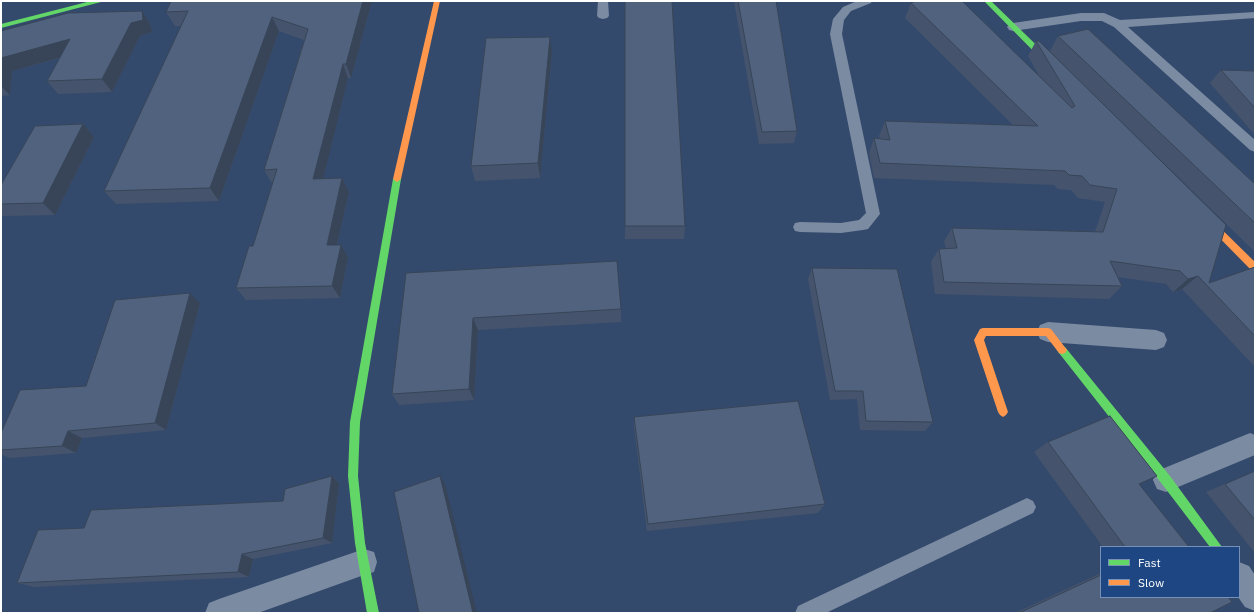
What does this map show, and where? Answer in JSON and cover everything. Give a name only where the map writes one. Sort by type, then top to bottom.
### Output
[{"type":"street","points":[[1,26],[99,1]]},
{"type":"street","points":[[373,613],[360,543],[354,476],[355,422],[391,209],[437,1]]},
{"type":"street","points":[[987,1],[1064,77]]},
{"type":"street","points":[[1193,206],[1255,268]]},
{"type":"street","points":[[1003,412],[979,340],[984,332],[1048,332],[1156,340]]},
{"type":"street","points":[[1048,332],[1166,480],[1216,546]]},
{"type":"street","points":[[1166,480],[1250,445]]},
{"type":"street","points":[[219,613],[364,562]]},
{"type":"street","points":[[1240,577],[1255,597]]},
{"type":"lane","points":[[603,1],[603,16]]},
{"type":"lane","points":[[800,226],[841,228],[863,225],[873,214],[836,34],[839,19],[847,9],[867,1]]},
{"type":"lane","points":[[1118,24],[1255,15]]},
{"type":"lane","points":[[1013,27],[1081,17],[1104,17],[1118,24],[1255,147]]},
{"type":"lane","points":[[807,613],[1027,507]]},
{"type":"building","points":[[171,1],[363,1],[346,64],[343,64],[313,179],[342,178],[327,245],[341,245],[332,286],[236,288],[249,246],[253,246],[277,169],[264,170],[308,29],[272,17],[210,188],[104,191],[188,11],[166,12]]},
{"type":"building","points":[[625,1],[672,1],[685,226],[625,226]]},
{"type":"building","points":[[738,1],[776,1],[797,131],[762,132]]},
{"type":"building","points":[[916,1],[962,1],[1072,108],[1075,106],[1036,41],[1039,41],[1226,225],[1209,283],[1255,267],[1255,336],[1198,276],[1188,279],[1180,271],[1110,261],[1122,286],[944,282],[939,249],[957,248],[952,228],[1103,232],[1117,189],[1090,185],[1082,176],[1069,175],[1065,171],[880,163],[874,138],[890,140],[885,121],[1038,126],[911,3]]},
{"type":"building","points":[[142,11],[143,20],[131,23],[102,79],[47,81],[70,39],[1,58],[1,31],[68,13]]},
{"type":"building","points":[[1088,29],[1255,184],[1255,223],[1058,36]]},
{"type":"building","points":[[550,37],[538,163],[471,166],[486,38]]},
{"type":"building","points":[[1221,70],[1255,71],[1255,108]]},
{"type":"building","points":[[83,124],[43,203],[1,204],[1,185],[35,126]]},
{"type":"building","points":[[617,261],[621,309],[473,318],[469,389],[392,394],[406,273]]},
{"type":"building","points":[[812,268],[897,269],[933,422],[866,421],[863,391],[835,391]]},
{"type":"building","points":[[190,293],[155,423],[68,431],[62,446],[1,450],[1,433],[20,390],[86,386],[115,300]]},
{"type":"building","points":[[798,401],[825,504],[648,524],[634,417]]},
{"type":"building","points":[[1110,416],[1157,476],[1139,484],[1188,546],[1124,546],[1048,442]]},
{"type":"building","points":[[1255,471],[1255,520],[1225,484]]},
{"type":"building","points":[[332,476],[323,538],[242,554],[238,572],[17,583],[38,530],[84,528],[91,510],[283,501],[285,489]]},
{"type":"building","points":[[440,476],[473,613],[419,613],[394,492]]},
{"type":"building","points":[[1100,575],[1100,598],[1229,598],[1232,602],[1210,613],[1019,613]]},
{"type":"traffic: fast","points":[[1,26],[99,1]]},
{"type":"traffic: fast","points":[[987,1],[1055,68]]},
{"type":"traffic: fast","points":[[373,613],[360,543],[353,476],[355,422],[397,179]]},
{"type":"traffic: fast","points":[[1062,350],[1166,480],[1216,546]]},
{"type":"traffic: slow","points":[[397,179],[437,1]]},
{"type":"traffic: slow","points":[[1202,215],[1255,268]]},
{"type":"traffic: slow","points":[[1003,412],[979,340],[983,332],[1048,332],[1062,350]]}]
